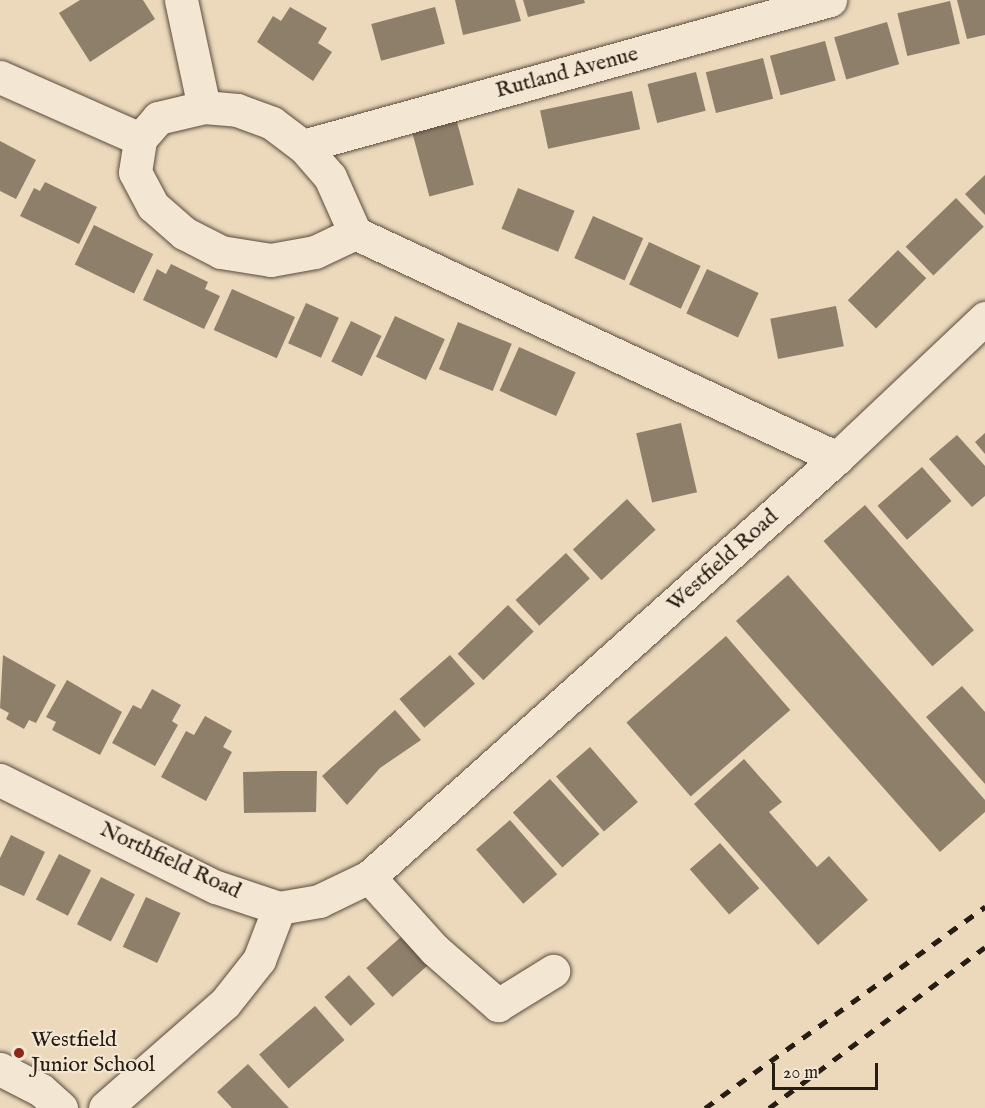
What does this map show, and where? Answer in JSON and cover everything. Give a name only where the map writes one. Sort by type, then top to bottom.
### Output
[{"type":"street","points":[[181,0],[204,107]]},
{"type":"street","name":"Rutland Avenue","points":[[303,146],[830,0]]},
{"type":"street","points":[[0,77],[140,139]]},
{"type":"street","points":[[355,233],[315,252],[271,260],[221,252],[184,233],[153,206],[135,172],[140,139],[158,118],[204,107],[237,110],[272,123],[303,146],[330,177],[355,233],[837,458]]},
{"type":"street","name":"Westfield Road","points":[[456,799],[837,458],[985,318]]},
{"type":"street","name":"Northfield Road","points":[[0,780],[216,887],[279,908],[319,901],[369,877],[456,799]]},
{"type":"street","points":[[369,877],[435,950],[498,1005],[553,971]]},
{"type":"street","points":[[105,1108],[225,1003],[259,960],[279,908]]},
{"type":"street","points":[[0,1069],[41,1090],[61,1108]]},
{"type":"building","points":[[80,0],[143,0],[155,19],[90,62],[59,13]]},
{"type":"building","points":[[455,0],[515,0],[521,21],[463,35]]},
{"type":"building","points":[[523,0],[584,0],[585,3],[528,17]]},
{"type":"building","points":[[957,0],[985,0],[985,35],[967,39]]},
{"type":"building","points":[[950,1],[960,44],[907,56],[897,13]]},
{"type":"building","points":[[290,7],[327,28],[318,43],[332,52],[313,81],[257,42],[273,16],[281,21]]},
{"type":"building","points":[[435,7],[445,44],[381,61],[371,24]]},
{"type":"building","points":[[887,22],[899,64],[846,79],[834,37]]},
{"type":"building","points":[[825,41],[836,81],[781,95],[770,56]]},
{"type":"building","points":[[763,58],[773,99],[716,113],[706,72]]},
{"type":"building","points":[[696,72],[706,111],[657,123],[647,84]]},
{"type":"building","points":[[632,91],[640,129],[548,149],[540,111]]},
{"type":"building","points":[[456,118],[474,185],[429,197],[412,130]]},
{"type":"building","points":[[0,141],[36,160],[16,199],[0,191]]},
{"type":"building","points":[[985,175],[985,215],[965,194]]},
{"type":"building","points":[[45,182],[97,207],[79,244],[20,216],[34,188],[40,191]]},
{"type":"building","points":[[518,188],[575,211],[558,252],[502,229]]},
{"type":"building","points":[[956,198],[984,227],[933,275],[906,247]]},
{"type":"building","points":[[593,216],[643,238],[625,280],[574,258]]},
{"type":"building","points":[[94,225],[153,254],[134,293],[75,265]]},
{"type":"building","points":[[649,242],[701,266],[681,309],[629,285]]},
{"type":"building","points":[[898,250],[926,278],[876,328],[848,300]]},
{"type":"building","points":[[171,264],[208,282],[205,289],[220,296],[204,329],[143,300],[157,269],[166,274]]},
{"type":"building","points":[[707,269],[759,293],[738,337],[686,313]]},
{"type":"building","points":[[232,289],[295,317],[277,358],[214,330]]},
{"type":"building","points":[[306,303],[339,318],[321,358],[288,343]]},
{"type":"building","points":[[836,306],[844,346],[778,359],[770,319]]},
{"type":"building","points":[[395,316],[445,339],[426,380],[376,357]]},
{"type":"building","points":[[351,321],[382,336],[362,376],[331,361]]},
{"type":"building","points":[[458,322],[512,344],[493,391],[439,369]]},
{"type":"building","points":[[519,347],[576,372],[556,416],[499,391]]},
{"type":"building","points":[[681,423],[697,492],[652,503],[636,433]]},
{"type":"building","points":[[985,433],[985,454],[975,442]]},
{"type":"building","points":[[957,435],[985,466],[985,496],[972,507],[929,459]]},
{"type":"building","points":[[922,467],[952,501],[907,540],[877,506]]},
{"type":"building","points":[[627,499],[656,530],[602,580],[573,549]]},
{"type":"building","points":[[865,505],[974,630],[932,666],[823,541]]},
{"type":"building","points":[[566,553],[590,579],[539,626],[516,600]]},
{"type":"building","points":[[788,575],[985,800],[985,812],[940,852],[736,621]]},
{"type":"building","points":[[508,605],[534,632],[483,680],[458,654]]},
{"type":"building","points":[[726,636],[790,710],[691,797],[626,723]]},
{"type":"building","points":[[3,655],[56,685],[36,723],[29,720],[24,729],[6,719],[9,713],[0,708]]},
{"type":"building","points":[[450,655],[475,684],[424,728],[399,699]]},
{"type":"building","points":[[67,680],[122,712],[100,755],[52,730],[56,722],[46,717]]},
{"type":"building","points":[[962,686],[985,712],[985,784],[926,717]]},
{"type":"building","points":[[152,689],[181,705],[172,721],[178,725],[155,766],[112,743],[133,705],[141,709]]},
{"type":"building","points":[[395,710],[421,740],[380,768],[347,805],[322,776]]},
{"type":"building","points":[[205,716],[232,731],[223,747],[232,752],[206,801],[161,777],[186,731],[194,735]]},
{"type":"building","points":[[590,747],[638,802],[604,832],[556,777]]},
{"type":"building","points":[[744,759],[782,802],[769,812],[817,867],[829,856],[868,900],[818,945],[694,804]]},
{"type":"building","points":[[317,771],[316,812],[244,813],[243,772]]},
{"type":"building","points":[[550,779],[600,834],[562,867],[513,812]]},
{"type":"building","points":[[510,820],[557,874],[523,904],[476,850]]},
{"type":"building","points":[[11,835],[45,852],[24,896],[0,885],[0,858]]},
{"type":"building","points":[[720,843],[759,888],[729,915],[690,869]]},
{"type":"building","points":[[59,854],[91,870],[68,916],[36,899]]},
{"type":"building","points":[[101,877],[135,894],[111,941],[77,924]]},
{"type":"building","points":[[146,897],[180,913],[157,963],[123,947]]},
{"type":"building","points":[[402,936],[428,965],[392,997],[366,968]]},
{"type":"building","points":[[349,975],[375,1004],[351,1026],[324,997]]},
{"type":"building","points":[[315,1006],[345,1040],[289,1089],[259,1055]]},
{"type":"building","points":[[248,1064],[289,1108],[232,1108],[217,1092]]},
{"type":"railway","points":[[705,1108],[985,907]]},
{"type":"railway","points":[[769,1108],[985,947]]},
{"type":"place","name":"Westfield Junior School","points":[[19,1053]]}]
